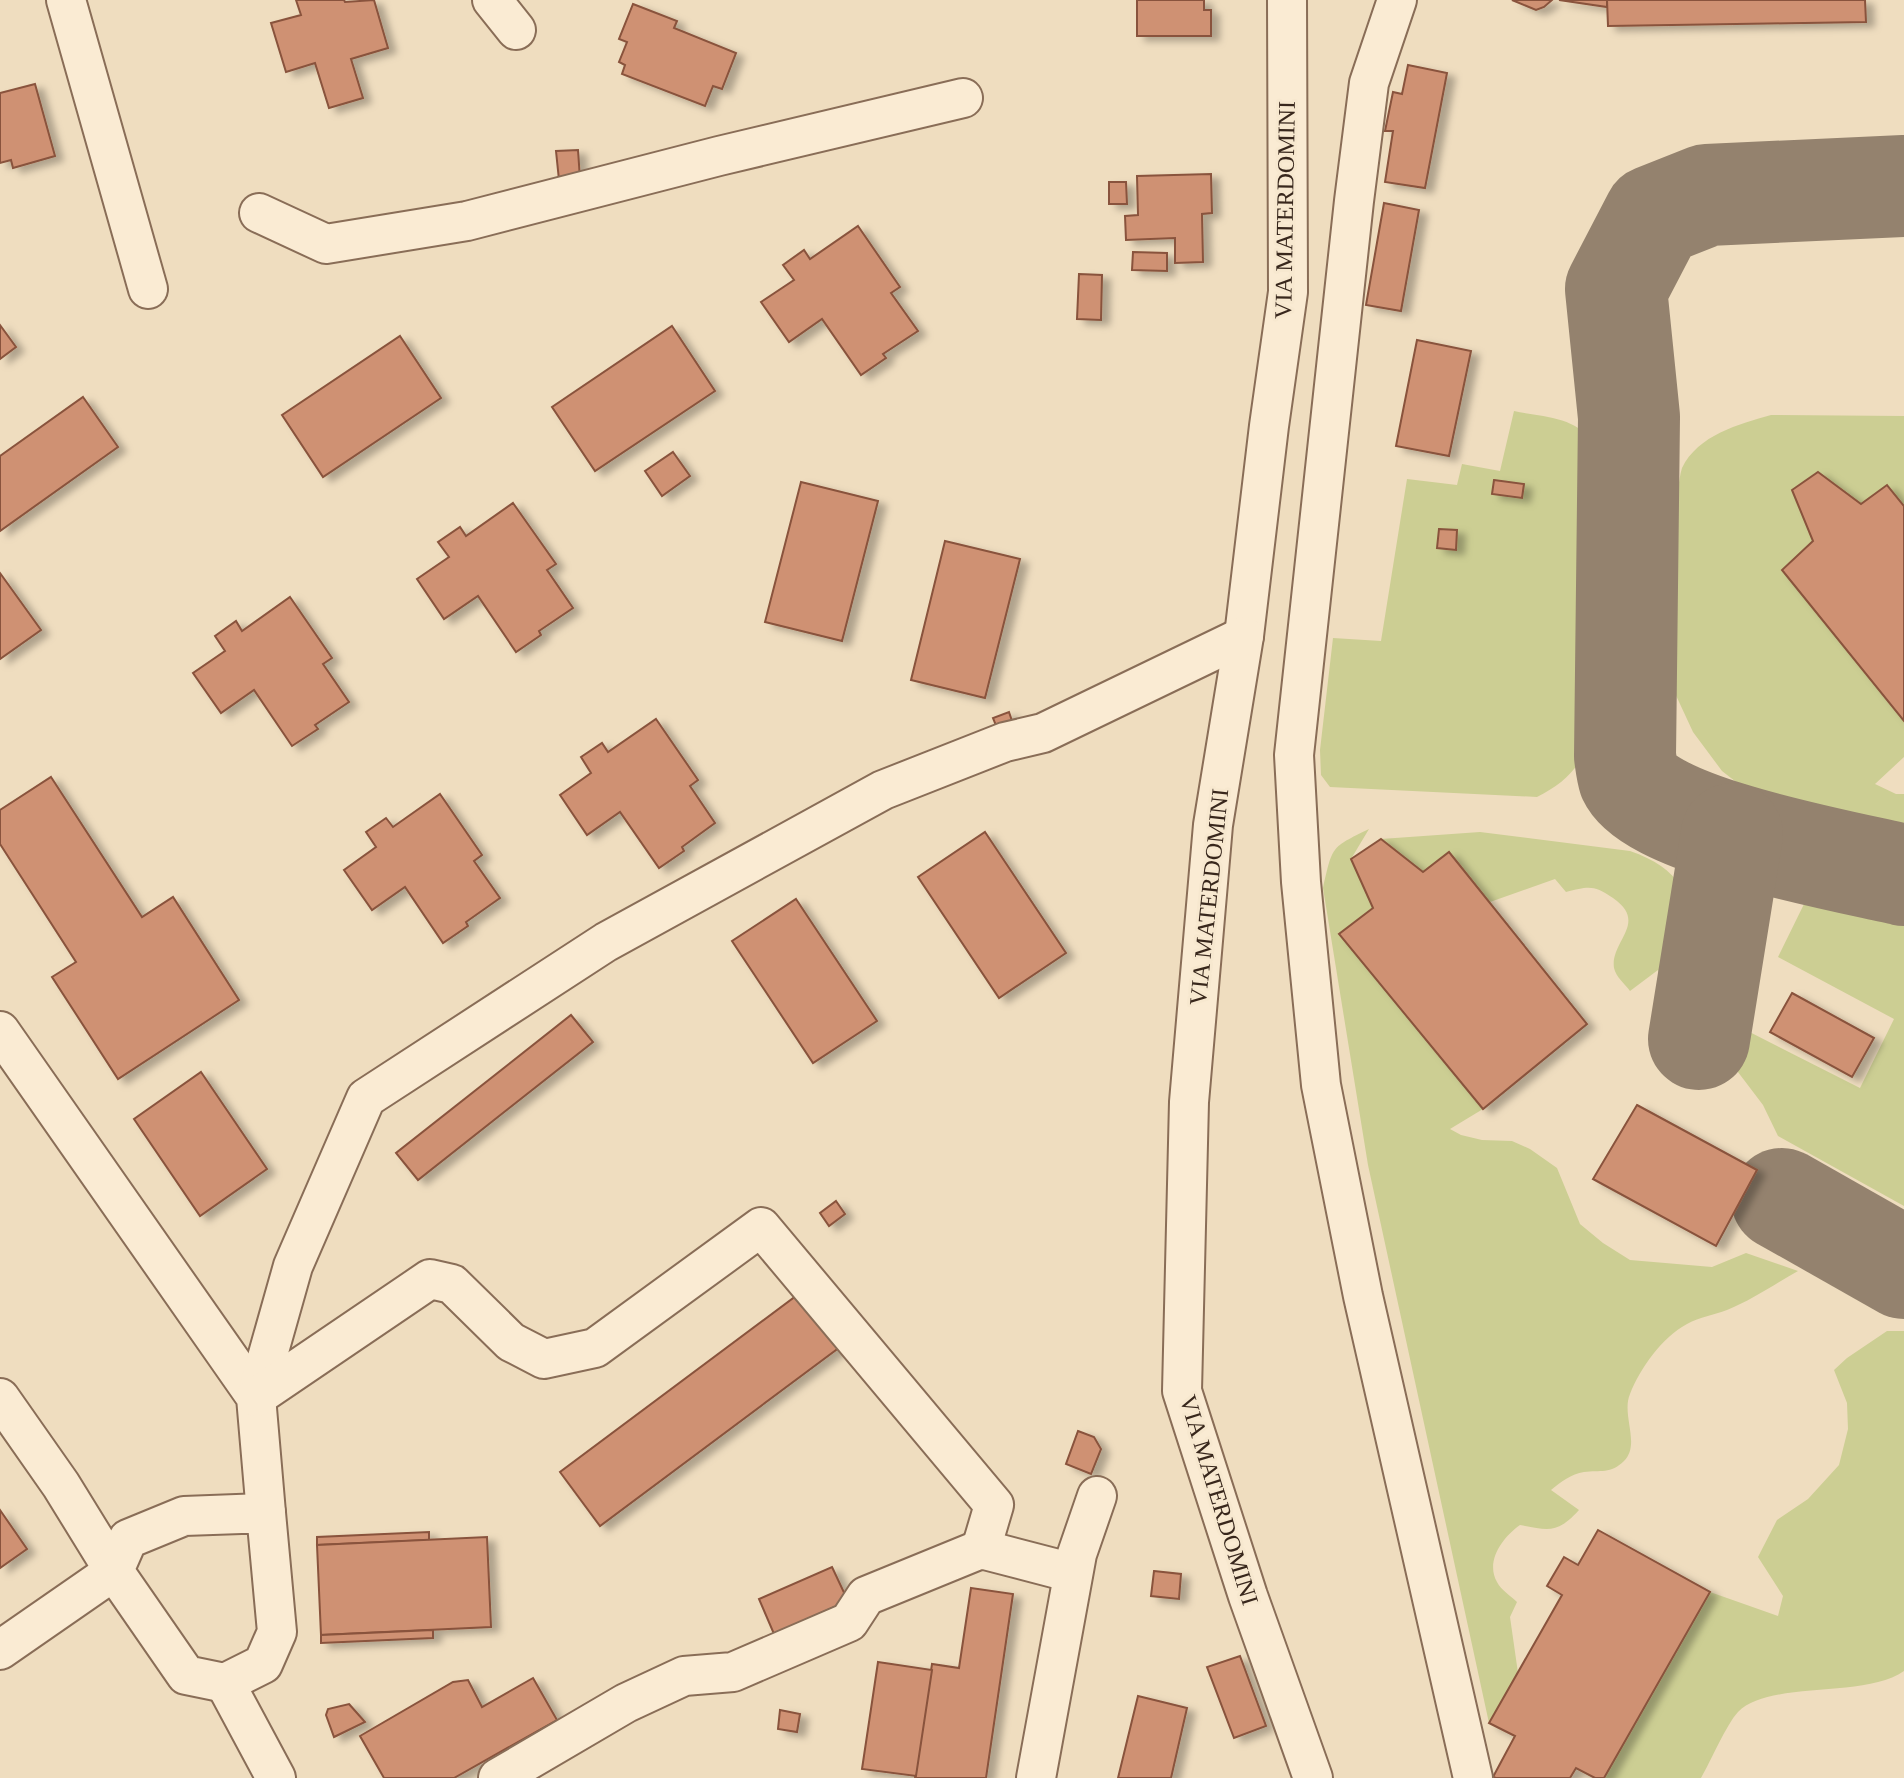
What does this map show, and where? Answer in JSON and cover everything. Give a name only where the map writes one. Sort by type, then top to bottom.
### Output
[{"type":"street","points":[[66,0],[148,289]]},
{"type":"street","points":[[492,0],[516,30]]},
{"type":"street","name":"VIA MATERDOMINI","points":[[1287,0],[1288,292],[1244,632],[1213,825],[1189,1102],[1182,1391],[1248,1596],[1313,1778]]},
{"type":"street","points":[[1397,0],[1369,83],[1352,215],[1295,768],[1301,882],[1321,1085],[1363,1296],[1473,1778]]},
{"type":"street","points":[[259,213],[326,244],[467,221],[719,156],[963,98]]},
{"type":"street","points":[[0,1398],[61,1485],[114,1571],[186,1675],[225,1683],[263,1664],[277,1632],[256,1397],[293,1266],[366,1098],[606,942],[883,790],[1005,742],[1244,632]]},
{"type":"street","points":[[0,1031],[256,1397]]},
{"type":"street","points":[[256,1397],[430,1279],[452,1284],[511,1342],[544,1359],[595,1348],[761,1227],[993,1505],[981,1549]]},
{"type":"street","points":[[1036,1778],[1077,1553],[1097,1496]]},
{"type":"street","points":[[0,1650],[114,1571],[128,1539],[184,1516],[266,1513]]},
{"type":"street","points":[[498,1778],[638,1698],[684,1676],[733,1672],[849,1622],[866,1596],[981,1549],[1073,1573]]},
{"type":"street","points":[[225,1683],[276,1778]]},
{"type":"green space","points":[[1514,411],[1567,422],[1585,433],[1592,442],[1586,748],[1582,757],[1566,777],[1537,797],[1330,787],[1321,775],[1320,750],[1333,638],[1381,641],[1407,479],[1457,485],[1462,464],[1500,471]]},
{"type":"green space","points":[[1771,415],[1904,416],[1904,506],[1887,485],[1861,504],[1817,472],[1792,491],[1813,541],[1782,570],[1904,721],[1904,757],[1875,784],[1896,794],[1904,794],[1904,844],[1794,813],[1758,799],[1722,771],[1693,732],[1673,689],[1678,489],[1682,468],[1698,447],[1720,432]]},
{"type":"green space","points":[[1369,829],[1351,859],[1373,908],[1340,934],[1483,1109],[1450,1129],[1482,1140],[1512,1141],[1530,1149],[1557,1168],[1580,1224],[1630,1260],[1712,1267],[1746,1253],[1798,1271],[1736,1306],[1687,1324],[1669,1337],[1646,1364],[1630,1394],[1628,1411],[1631,1446],[1624,1461],[1610,1470],[1575,1475],[1551,1490],[1579,1510],[1565,1523],[1546,1529],[1520,1525],[1502,1543],[1493,1566],[1501,1588],[1517,1602],[1510,1617],[1518,1673],[1489,1723],[1368,1165],[1323,888],[1335,850],[1347,840]]},
{"type":"green space","points":[[1480,832],[1630,851],[1659,864],[1678,882],[1689,903],[1694,926],[1694,951],[1675,1031],[1651,1026],[1660,990],[1658,970],[1630,991],[1615,971],[1614,958],[1628,924],[1628,916],[1613,898],[1591,888],[1566,892],[1555,879],[1490,902],[1449,853],[1423,872],[1381,839]]},
{"type":"green space","points":[[1821,896],[1904,912],[1904,1206],[1778,1136],[1763,1105],[1722,1051],[1724,1019],[1860,1088],[1894,1019],[1778,957],[1806,900]]},
{"type":"green space","points":[[1887,1331],[1904,1331],[1904,1671],[1866,1685],[1794,1692],[1752,1702],[1733,1718],[1701,1778],[1604,1778],[1710,1592],[1778,1616],[1783,1596],[1758,1557],[1777,1520],[1808,1499],[1839,1465],[1848,1429],[1847,1403],[1834,1370]]},
{"type":"building","points":[[296,0],[374,0],[388,48],[351,59],[363,98],[329,108],[315,63],[286,72],[271,23],[301,15]]},
{"type":"building","points":[[1137,0],[1204,0],[1204,10],[1211,10],[1211,36],[1137,36]]},
{"type":"building","points":[[1512,0],[1552,0],[1536,10]]},
{"type":"building","points":[[1559,0],[1607,0],[1607,7]]},
{"type":"building","points":[[1607,0],[1865,0],[1866,22],[1608,26]]},
{"type":"building","points":[[633,4],[677,21],[674,28],[736,53],[722,89],[713,86],[705,106],[622,74],[625,65],[619,62],[627,42],[619,39]]},
{"type":"building","points":[[1408,65],[1447,73],[1425,188],[1385,182],[1393,131],[1385,131],[1393,92],[1402,94]]},
{"type":"building","points":[[35,84],[55,156],[13,168],[11,160],[0,163],[0,93]]},
{"type":"building","points":[[578,150],[580,179],[559,180],[556,151]]},
{"type":"building","points":[[1211,174],[1212,213],[1202,214],[1203,262],[1175,263],[1175,238],[1126,240],[1125,216],[1138,215],[1137,176]]},
{"type":"building","points":[[1109,182],[1126,182],[1127,204],[1109,204]]},
{"type":"building","points":[[1384,203],[1419,210],[1401,311],[1366,305]]},
{"type":"building","points":[[858,226],[900,287],[891,293],[918,331],[883,354],[886,358],[861,375],[822,319],[789,342],[761,302],[794,280],[783,265],[804,250],[810,259]]},
{"type":"building","points":[[1133,252],[1167,253],[1167,271],[1132,270]]},
{"type":"building","points":[[1079,274],[1102,275],[1101,320],[1077,319]]},
{"type":"building","points":[[0,325],[16,347],[0,359]]},
{"type":"building","points":[[672,326],[715,391],[595,471],[552,407]]},
{"type":"building","points":[[400,336],[441,398],[323,477],[282,415]]},
{"type":"building","points":[[1417,340],[1471,351],[1449,456],[1396,446]]},
{"type":"building","points":[[83,397],[118,447],[0,531],[0,456]]},
{"type":"building","points":[[673,452],[690,476],[662,496],[645,471]]},
{"type":"building","points":[[1818,472],[1861,504],[1887,485],[1904,506],[1904,721],[1782,570],[1813,541],[1792,490]]},
{"type":"building","points":[[1494,480],[1524,484],[1522,498],[1492,494]]},
{"type":"building","points":[[801,482],[878,501],[842,641],[765,622]]},
{"type":"building","points":[[513,503],[556,564],[547,570],[573,608],[539,631],[541,635],[516,652],[478,596],[444,619],[417,579],[449,557],[438,542],[460,527],[466,536]]},
{"type":"building","points":[[1439,529],[1457,530],[1456,550],[1437,548]]},
{"type":"building","points":[[945,541],[1020,559],[985,698],[911,680]]},
{"type":"building","points":[[0,573],[41,630],[0,659]]},
{"type":"building","points":[[290,597],[332,658],[323,664],[349,702],[315,725],[318,729],[292,746],[254,690],[221,713],[193,673],[225,651],[215,636],[236,621],[242,631]]},
{"type":"building","points":[[1009,712],[1012,721],[997,728],[993,718]]},
{"type":"building","points":[[656,719],[698,780],[690,786],[715,823],[682,847],[684,851],[659,868],[620,812],[587,835],[560,795],[591,773],[581,757],[602,743],[608,752]]},
{"type":"building","points":[[51,777],[142,917],[173,897],[239,1000],[118,1079],[52,977],[76,962],[0,844],[0,810]]},
{"type":"building","points":[[440,794],[482,855],[474,861],[500,898],[466,922],[468,926],[443,943],[405,887],[372,910],[344,870],[376,847],[366,832],[386,818],[393,827]]},
{"type":"building","points":[[985,832],[1066,953],[999,998],[918,877]]},
{"type":"building","points":[[1381,839],[1423,872],[1449,852],[1587,1024],[1483,1109],[1339,934],[1373,908],[1351,859]]},
{"type":"building","points":[[796,899],[877,1021],[813,1063],[732,941]]},
{"type":"building","points":[[1792,993],[1874,1038],[1852,1077],[1770,1032]]},
{"type":"building","points":[[571,1015],[593,1042],[418,1180],[396,1153]]},
{"type":"building","points":[[201,1072],[267,1169],[200,1216],[134,1119]]},
{"type":"building","points":[[1637,1105],[1757,1170],[1716,1246],[1593,1179]]},
{"type":"building","points":[[836,1201],[845,1214],[829,1226],[820,1213]]},
{"type":"building","points":[[800,1293],[840,1347],[600,1526],[560,1472]]},
{"type":"building","points":[[1078,1431],[1094,1437],[1101,1449],[1091,1474],[1066,1464]]},
{"type":"building","points":[[0,1510],[27,1549],[0,1568]]},
{"type":"building","points":[[1598,1530],[1710,1592],[1604,1778],[1595,1778],[1576,1768],[1570,1778],[1493,1777],[1515,1736],[1489,1723],[1562,1595],[1547,1586],[1564,1557],[1578,1565]]},
{"type":"building","points":[[429,1532],[429,1540],[317,1545],[317,1537]]},
{"type":"building","points":[[487,1537],[491,1627],[321,1635],[317,1545]]},
{"type":"building","points":[[832,1567],[848,1601],[774,1634],[759,1599]]},
{"type":"building","points":[[1154,1571],[1181,1574],[1179,1599],[1151,1596]]},
{"type":"building","points":[[971,1588],[1013,1594],[986,1778],[915,1778],[932,1664],[959,1668]]},
{"type":"building","points":[[433,1630],[433,1638],[321,1643],[321,1635]]},
{"type":"building","points":[[1240,1656],[1266,1726],[1234,1738],[1207,1667]]},
{"type":"building","points":[[878,1662],[932,1670],[916,1776],[862,1769]]},
{"type":"building","points":[[533,1678],[557,1720],[454,1778],[384,1778],[360,1736],[453,1682],[468,1680],[482,1707]]},
{"type":"building","points":[[1138,1696],[1187,1708],[1171,1778],[1118,1778]]},
{"type":"building","points":[[349,1704],[365,1722],[334,1737],[326,1715],[328,1709]]},
{"type":"building","points":[[780,1710],[800,1714],[797,1732],[778,1729]]},
{"type":"taxiway","points":[[1904,186],[1707,195],[1654,216],[1616,289],[1629,417],[1625,756],[1629,778],[1645,796],[1674,812],[1712,827],[1799,852],[1904,875]]},
{"type":"taxiway","points":[[1699,1039],[1732,834]]},
{"type":"taxiway","points":[[1782,1199],[1904,1268]]}]
